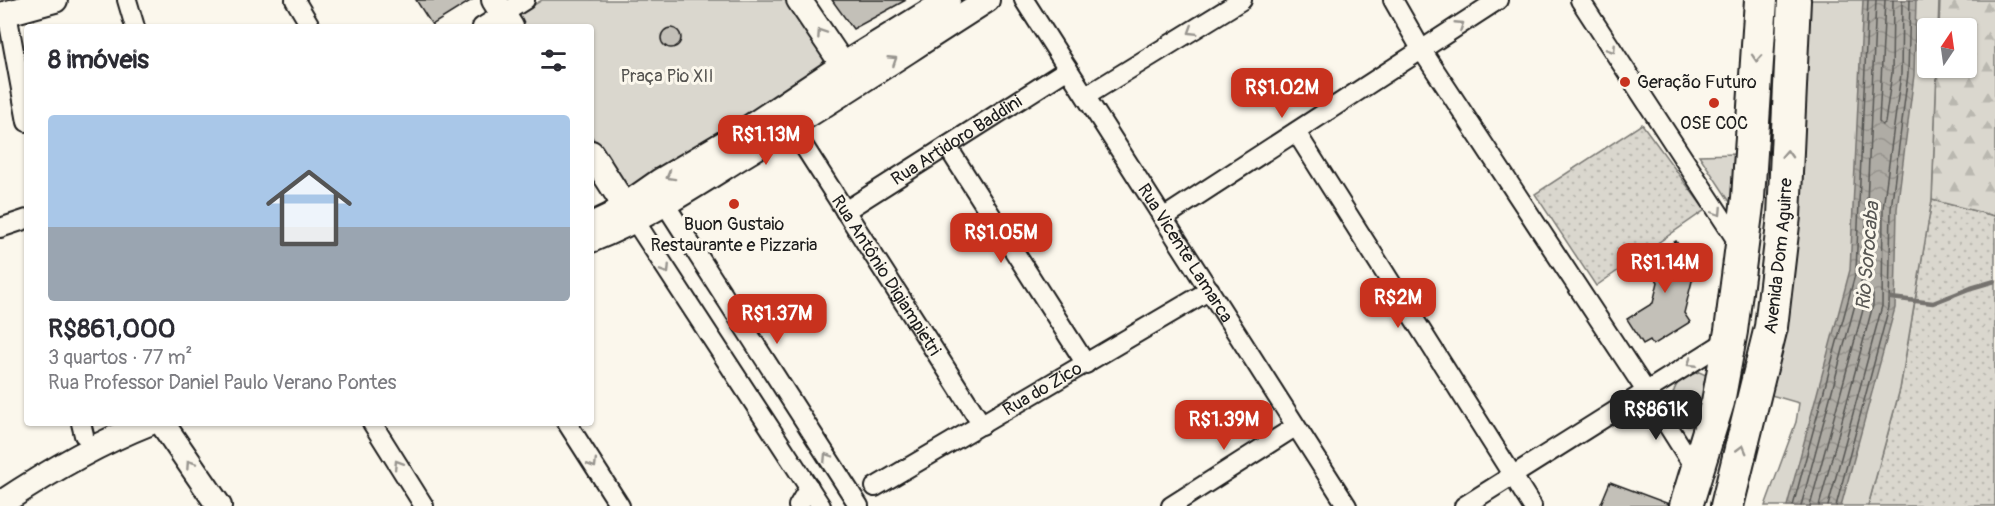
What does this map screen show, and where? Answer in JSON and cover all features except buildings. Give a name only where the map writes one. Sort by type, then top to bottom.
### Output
[{"type":"highway","name":"Avenida Dom Aguirre","points":[[1686,506],[1718,402],[1731,331],[1748,198],[1761,0]]},
{"type":"highway","name":"Avenida Dom Aguirre","points":[[1727,506],[1771,327],[1785,216],[1794,0]]},
{"type":"main road","points":[[4,14],[55,0]]},
{"type":"main road","points":[[799,0],[843,65],[844,92]]},
{"type":"main road","points":[[594,238],[738,135],[843,65],[948,0]]},
{"type":"main road","points":[[594,224],[610,216],[665,204],[987,0]]},
{"type":"main road","points":[[594,158],[629,213]]},
{"type":"main road","points":[[0,504],[94,447],[142,426]]},
{"type":"main road","points":[[164,426],[219,506]]},
{"type":"main road","points":[[0,485],[82,429]]},
{"type":"street","points":[[127,0],[134,24]]},
{"type":"street","points":[[296,0],[309,24]]},
{"type":"street","points":[[487,24],[525,0]]},
{"type":"street","name":"Rua Vicente Lamarca","points":[[1024,0],[1347,506]]},
{"type":"street","points":[[1086,96],[1242,0]]},
{"type":"street","points":[[1393,0],[1421,49],[1697,472]]},
{"type":"street","points":[[1163,218],[1498,0]]},
{"type":"street","points":[[1580,0],[1741,248]]},
{"type":"street","points":[[4,14],[24,108]]},
{"type":"street","name":"Rua Artidoro Baddini","points":[[845,210],[1068,69]]},
{"type":"street","name":"Rua Antônio Digiampietri","points":[[791,126],[982,425]]},
{"type":"street","points":[[1296,132],[1532,506]]},
{"type":"street","points":[[947,146],[1086,364]]},
{"type":"street","points":[[665,204],[861,506]]},
{"type":"street","points":[[629,213],[821,506]]},
{"type":"street","points":[[0,228],[24,220]]},
{"type":"street","name":"Rua do Zico","points":[[861,506],[875,487],[1210,290]]},
{"type":"street","points":[[1464,506],[1723,343],[1731,331]]},
{"type":"street","points":[[374,426],[424,506]]},
{"type":"street","points":[[569,426],[620,506]]},
{"type":"street","points":[[1171,506],[1295,427]]},
{"type":"street","points":[[798,506],[808,487]]},
{"type":"street","name":"Rua do Zico","points":[[848,489],[875,487]]},
{"type":"green space","name":"Praça Pio XII","points":[[542,0],[788,0],[830,63],[627,192],[594,140],[594,24],[521,24],[516,16]]},
{"type":"green space","points":[[1806,0],[1939,0],[1938,18],[1917,18],[1917,78],[1937,78],[1932,200],[1900,389],[1868,506],[1765,506],[1796,422],[1799,403],[1771,395],[1784,323]]},
{"type":"green space","points":[[1940,0],[1995,0],[1995,216],[1932,200],[1937,78],[1977,78],[1977,18],[1939,18]]},
{"type":"green space","points":[[1642,124],[1705,210],[1596,286],[1535,194]]},
{"type":"green space","points":[[1736,154],[1732,205],[1699,155]]},
{"type":"green space","points":[[1932,200],[1995,216],[1995,506],[1868,506],[1900,389]]},
{"type":"green space","points":[[1699,372],[1706,375],[1709,381],[1696,426],[1687,426],[1676,419],[1673,413],[1672,398],[1680,381]]},
{"type":"water","name":"Rio Sorocaba","points":[[1863,0],[1916,0],[1914,75],[1897,209],[1895,308],[1841,506],[1787,506],[1850,270]]},
{"type":"waterway","points":[[1891,298],[1933,303],[1995,281]]},
{"type":"place","name":"Geração Futuro","points":[[1625,82]]},
{"type":"place","name":"OSE COC","points":[[1714,103]]},
{"type":"place","name":"Buon Gustaio Restaurante e Pizzaria","points":[[734,204]]}]
